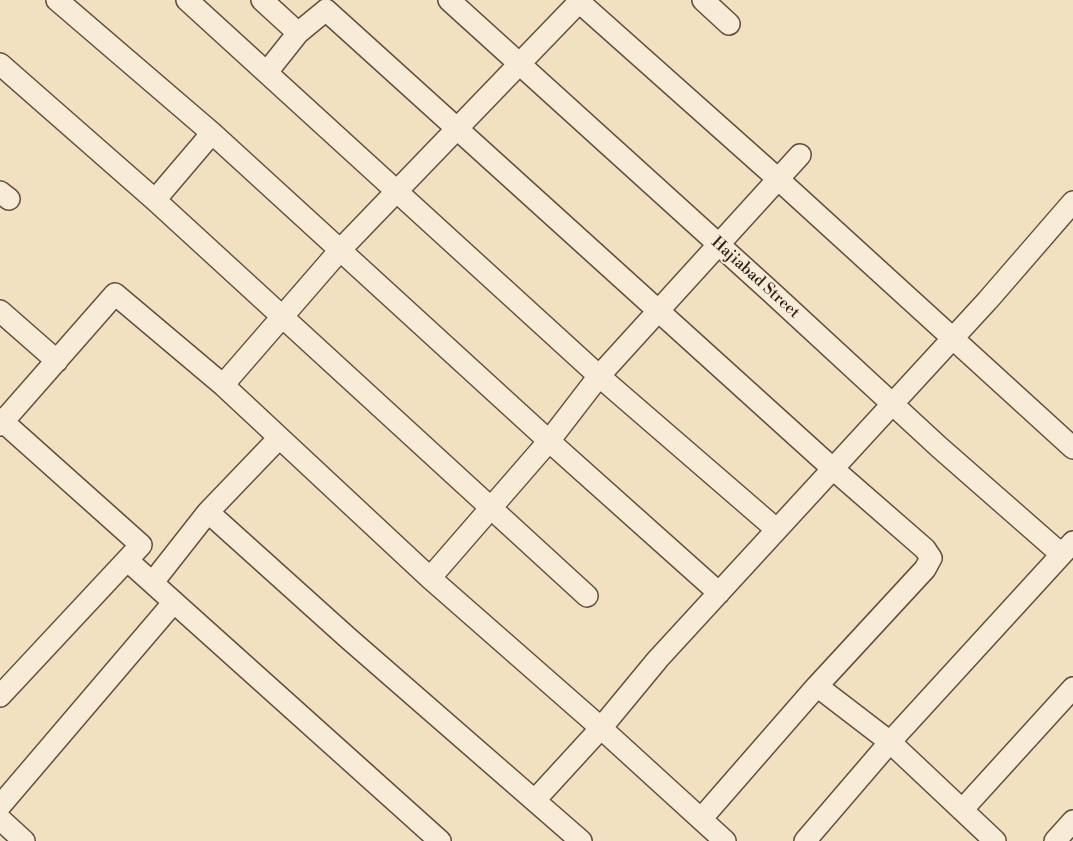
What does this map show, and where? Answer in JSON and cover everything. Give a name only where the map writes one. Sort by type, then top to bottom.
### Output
[{"type":"street","points":[[57,0],[212,133],[341,249],[549,442],[719,593]]},
{"type":"street","points":[[187,0],[598,376],[776,529]]},
{"type":"street","points":[[262,0],[298,33]]},
{"type":"street","name":"Hajiabad Street","points":[[449,0],[939,447],[1067,548]]},
{"type":"street","points":[[703,0],[729,24]]},
{"type":"street","points":[[223,385],[341,249],[579,1],[778,179],[1073,448]]},
{"type":"street","points":[[267,72],[298,33],[330,5],[458,128],[658,311],[925,550],[931,558],[925,569],[817,686],[701,819]]},
{"type":"street","points":[[0,64],[155,200],[587,596]]},
{"type":"street","points":[[155,200],[212,133]]},
{"type":"street","points":[[430,578],[549,442],[598,376],[800,155]]},
{"type":"street","points":[[535,800],[601,728],[658,659],[952,338],[1073,202]]},
{"type":"street","points":[[0,696],[140,545],[1,422],[115,294],[223,385],[430,578],[601,728],[725,841]]},
{"type":"street","points":[[0,311],[57,361]]},
{"type":"street","points":[[153,582],[208,512],[279,438]]},
{"type":"street","points":[[208,512],[348,638],[581,841]]},
{"type":"street","points":[[804,841],[890,742],[1067,548]]},
{"type":"street","points":[[127,560],[440,841]]},
{"type":"street","points":[[0,806],[174,602]]},
{"type":"street","points":[[817,686],[890,742],[995,841]]},
{"type":"street","points":[[962,810],[1073,688]]},
{"type":"street","points":[[0,819],[24,841]]},
{"type":"street","points":[[1055,841],[1073,821]]}]
